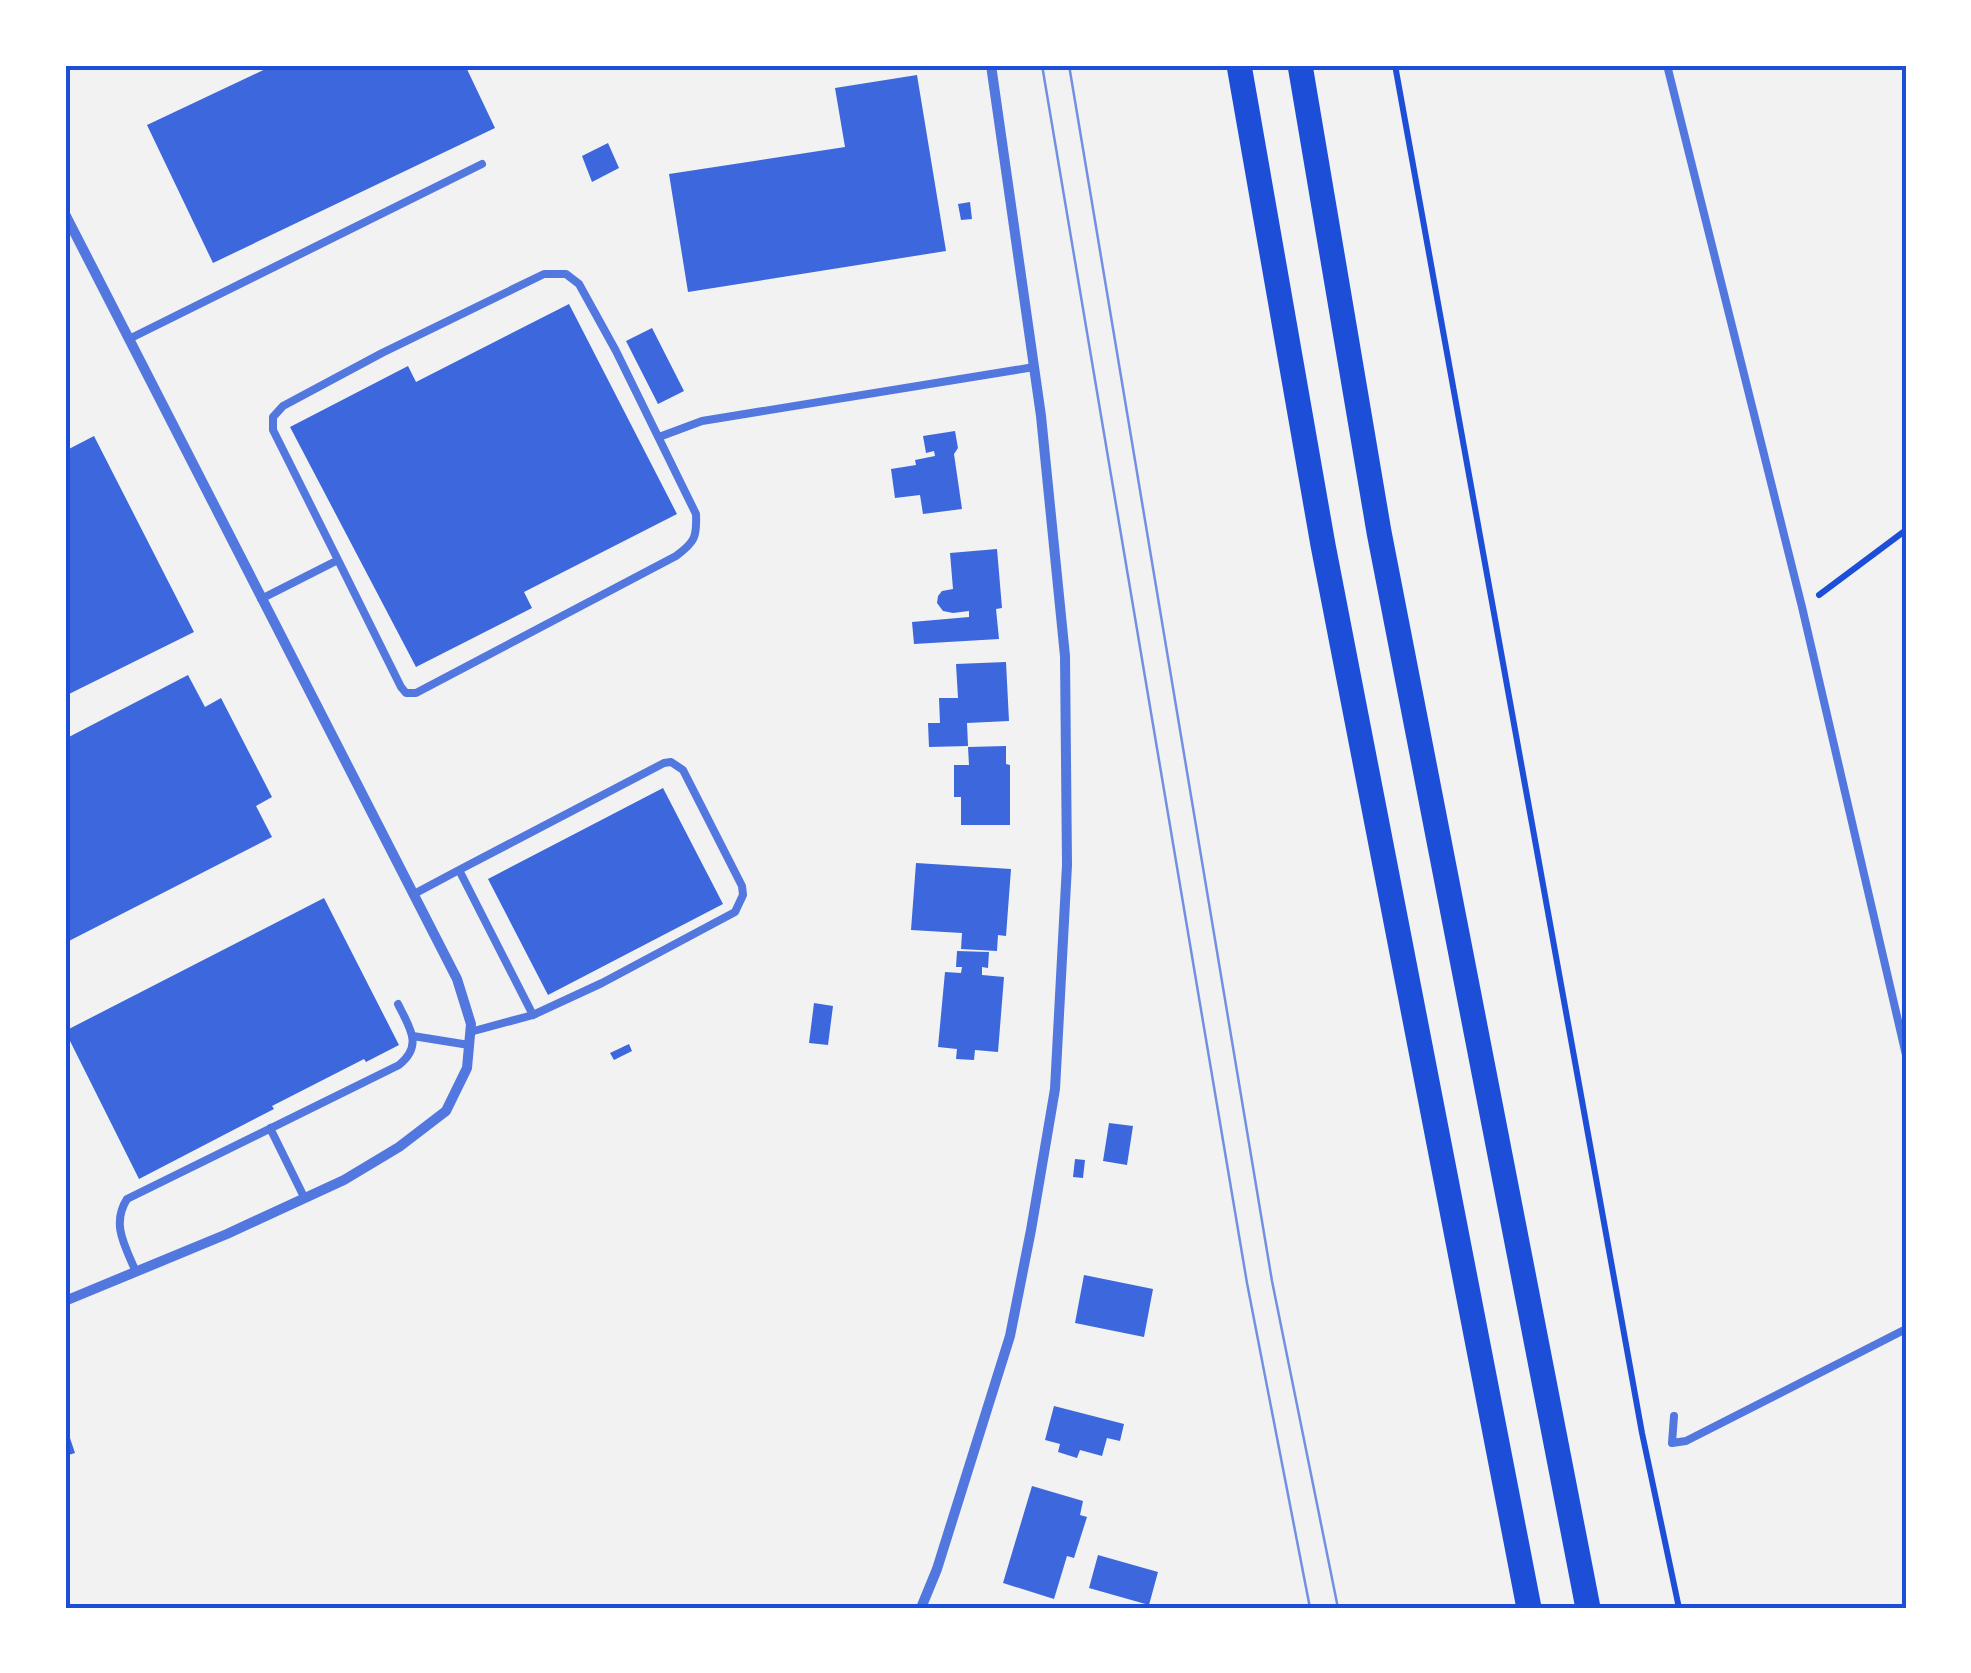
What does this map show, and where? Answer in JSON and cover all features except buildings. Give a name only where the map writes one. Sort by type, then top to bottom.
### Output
[{"type":"main road","points":[[1239,65],[1327,564],[1530,1608]]},
{"type":"main road","points":[[1300,65],[1379,532],[1588,1608]]},
{"type":"street","points":[[921,1608],[1010,1336],[1032,1230],[1055,1089],[1067,865],[1065,656],[1034,366],[991,65]]},
{"type":"street","points":[[65,214],[457,978],[471,1024],[467,1068],[446,1112],[399,1147],[358,1172],[226,1234],[65,1301]]},
{"type":"lane","points":[[1666,65],[1802,607],[1906,1055]]},
{"type":"lane","points":[[128,339],[482,164]]},
{"type":"lane","points":[[544,274],[566,274],[579,284],[696,514],[697,534],[688,548],[416,693],[406,693],[401,687],[338,560],[273,430],[274,416],[283,406],[544,274]]},
{"type":"lane","points":[[659,436],[702,421],[1034,366]]},
{"type":"lane","points":[[262,599],[338,560]]},
{"type":"lane","points":[[414,894],[671,762],[683,770],[743,895],[735,912],[532,1016],[469,1038],[414,1036]]},
{"type":"lane","points":[[459,870],[532,1016]]},
{"type":"lane","points":[[136,1272],[118,1230],[118,1217],[126,1198],[399,1065],[411,1051],[414,1036],[398,1004]]},
{"type":"lane","points":[[270,1128],[304,1198]]},
{"type":"lane","points":[[1674,1416],[1672,1444],[1686,1441],[1906,1329]]},
{"type":"path","points":[[1395,65],[1638,1413],[1678,1608]]},
{"type":"path","points":[[1802,607],[1906,530]]},
{"type":"tram line","points":[[1042,65],[1247,1283],[1310,1608]]},
{"type":"tram line","points":[[1069,65],[1272,1281],[1338,1608]]}]
